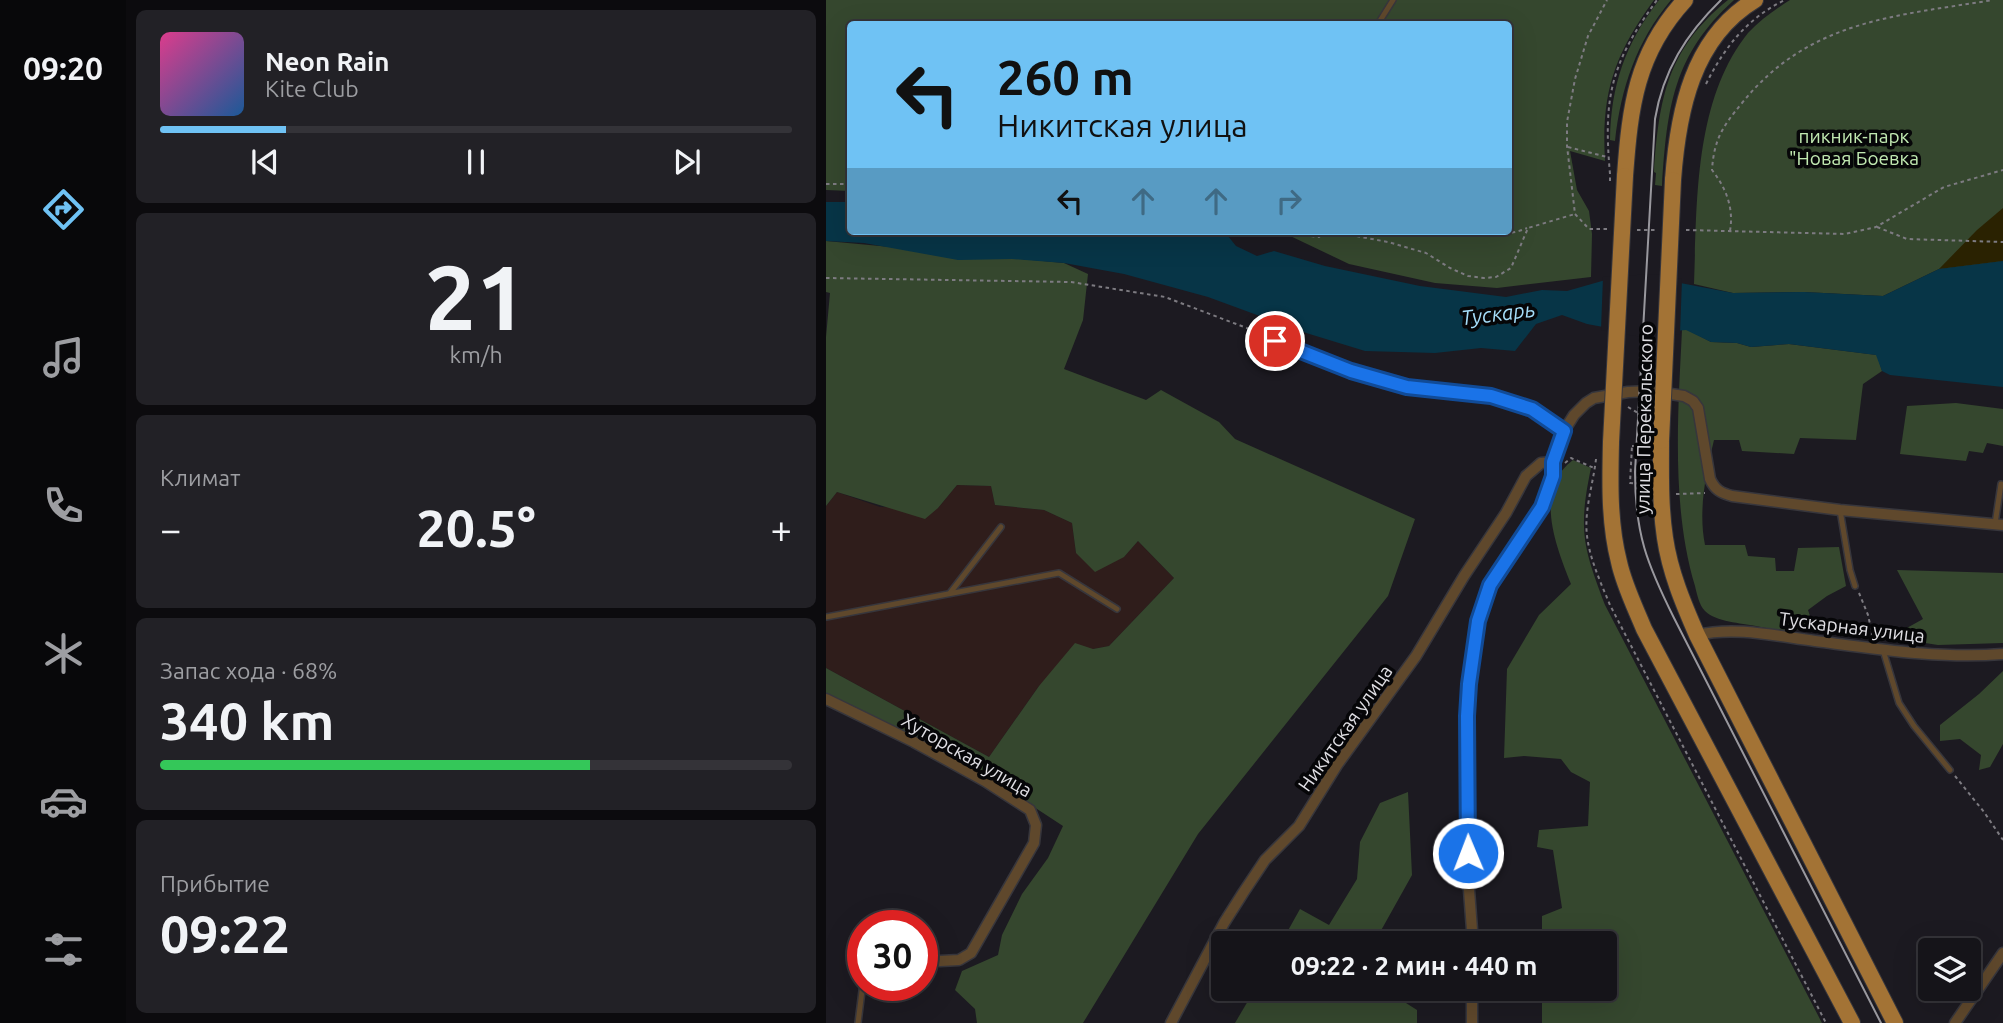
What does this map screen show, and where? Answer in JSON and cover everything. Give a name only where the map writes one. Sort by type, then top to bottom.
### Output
[{"type":"main road","name":"улица Перекальского","points":[[1685,0],[1660,32],[1647,55],[1639,77],[1618,175],[1604,446],[1613,534],[1623,576],[1640,619],[1852,1023]]},
{"type":"main road","name":"улица Перекальского","points":[[1755,0],[1722,27],[1696,68],[1680,117],[1673,180],[1661,441],[1665,538],[1682,600],[1697,635],[1895,1023]]},
{"type":"street","points":[[1261,334],[1351,371],[1384,381],[1407,387],[1491,396],[1532,409],[1564,431]]},
{"type":"street","points":[[1471,931],[1468,877],[1469,684],[1473,647],[1483,601],[1490,585],[1542,507],[1557,464],[1564,431],[1574,415],[1594,398],[1651,391],[1684,396],[1693,401],[1698,408],[1710,479],[1720,492],[1732,496],[1840,510],[1999,525]]},
{"type":"street","name":"Никитская улица","points":[[1171,1023],[1243,893],[1265,860],[1299,826],[1336,765],[1416,656],[1506,513],[1526,475],[1541,463],[1557,464]]},
{"type":"street","name":"Тускарная улица","points":[[1697,635],[1735,631],[1961,656],[2003,654]]},
{"type":"street","name":"Хуторская улица","points":[[826,699],[985,781],[1030,810],[1036,825],[1034,843],[971,953],[959,960],[940,961]]},
{"type":"street","points":[[1955,1023],[2003,953]]},
{"type":"street","points":[[1472,1001],[1472,1023]]},
{"type":"lane","points":[[1380,21],[1393,0]]},
{"type":"lane","points":[[1999,525],[2001,484]]},
{"type":"lane","points":[[1840,510],[1855,586]]},
{"type":"lane","points":[[950,593],[1001,527]]},
{"type":"lane","points":[[826,617],[1059,573],[1117,609]]},
{"type":"lane","points":[[1879,647],[1899,703],[1950,770]]},
{"type":"lane","points":[[858,1023],[861,1001]]},
{"type":"path","points":[[1607,0],[1588,36],[1575,79],[1567,122],[1567,146],[1575,214],[1589,229],[1615,230]]},
{"type":"path","points":[[1618,175],[1608,157],[1609,97],[1615,74],[1636,29],[1657,0]]},
{"type":"path","points":[[1702,91],[1735,36],[1756,18],[1785,0]]},
{"type":"path","points":[[1730,231],[1732,216],[1724,186],[1712,170],[1713,147],[1728,120],[1760,81],[1802,49],[1838,31],[1900,15],[1993,0]]},
{"type":"path","points":[[1567,146],[1608,157]]},
{"type":"path","points":[[1679,230],[1844,234],[1876,227],[1944,187],[2003,170]]},
{"type":"path","points":[[826,184],[847,184]]},
{"type":"path","points":[[1512,232],[1575,214]]},
{"type":"path","points":[[1876,227],[1907,239],[2003,242]]},
{"type":"path","points":[[1350,235],[1426,253],[1450,268],[1484,278],[1496,277],[1511,268],[1528,228]]},
{"type":"path","points":[[1628,230],[1666,230]]},
{"type":"path","points":[[826,278],[1070,282],[1165,297],[1261,334]]},
{"type":"path","points":[[1628,407],[1643,416],[1642,446]]},
{"type":"path","points":[[1604,446],[1590,488],[1587,537],[1610,605],[1826,1023]]},
{"type":"path","points":[[1632,446],[1642,446],[1646,446],[1644,484],[1630,483],[1632,446]]},
{"type":"path","points":[[1557,464],[1572,458],[1595,469]]},
{"type":"path","points":[[1675,494],[1720,492]]},
{"type":"path","points":[[1855,586],[1865,603],[1879,647]]},
{"type":"path","points":[[1950,770],[2003,839]]},
{"type":"shaded area","points":[[957,485],[991,486],[995,505],[1044,510],[1072,523],[1076,553],[1124,557],[1138,541],[1174,578],[1109,646],[1093,649],[1039,686],[989,757],[826,668],[826,506],[837,492],[880,507],[938,508]]},
{"type":"green space","points":[[826,0],[1654,0],[1629,39],[1613,76],[1605,115],[1605,161],[1570,151],[1577,190],[1589,211],[1592,234],[1591,277],[1497,288],[1435,283],[1349,264],[1288,235],[1512,235],[1512,21],[847,21],[847,191],[826,190]]},
{"type":"green space","points":[[1659,0],[1671,0],[1639,49],[1621,103],[1615,141],[1610,140],[1613,101],[1622,66],[1637,33]]},
{"type":"green space","points":[[1728,0],[1734,0],[1698,41],[1677,84],[1667,132],[1662,186],[1655,185],[1659,121],[1670,77],[1691,37]]},
{"type":"green space","name":"пикник-парк \"Новая Боевка","points":[[1790,0],[2003,0],[2003,261],[1939,269],[1883,296],[1804,292],[1733,293],[1694,284],[1702,153],[1717,89],[1730,60],[1748,33]]},
{"type":"green space","points":[[826,241],[1064,263],[1088,274],[1083,320],[1064,369],[1146,400],[1161,390],[1219,422],[1235,439],[1415,519],[1388,596],[1198,834],[1083,1023],[977,1023],[975,1009],[955,990],[962,971],[998,955],[1002,935],[1022,894],[1048,858],[1063,826],[996,782],[826,693],[826,668],[989,757],[1039,686],[1075,643],[1093,649],[1109,646],[1174,578],[1138,541],[1124,557],[1095,572],[1076,553],[1072,523],[1044,510],[995,505],[991,486],[957,485],[925,519],[837,492],[826,506],[826,337],[830,293],[826,292]]},
{"type":"green space","points":[[1686,329],[1711,342],[1737,343],[1751,347],[1789,344],[1877,355],[1882,371],[1863,384],[1856,440],[1800,438],[1794,454],[1742,451],[1739,440],[1714,440],[1703,505],[1705,545],[1745,545],[1748,556],[1775,558],[1776,571],[1794,571],[1798,548],[1839,547],[1846,586],[1808,610],[1813,625],[1785,630],[1729,622],[1710,615],[1700,603],[1687,556],[1679,492],[1679,393],[1682,330]]},
{"type":"green space","points":[[1956,403],[2003,409],[2003,446],[1987,443],[1983,453],[1969,451],[1966,461],[1900,454],[1907,406]]},
{"type":"green space","points":[[1573,460],[1591,468],[1585,507],[1585,538],[1587,553],[1605,605],[1822,1023],[1542,1023],[1542,1001],[1617,1001],[1617,931],[1542,931],[1542,916],[1562,908],[1553,850],[1537,847],[1539,830],[1588,826],[1590,782],[1571,772],[1561,759],[1524,756],[1504,758],[1507,669],[1539,615],[1571,584],[1559,553],[1551,519],[1554,487],[1561,472]]},
{"type":"green space","points":[[1897,570],[2003,573],[2003,643],[1938,645],[1906,640],[1905,629],[1923,619]]},
{"type":"green space","points":[[2003,671],[2003,744],[1990,767],[1979,770],[1981,755],[1960,739],[1940,741],[1940,725]]},
{"type":"green space","points":[[1408,792],[1412,875],[1381,931],[1288,931],[1300,909],[1329,925],[1357,879],[1360,842],[1380,803]]},
{"type":"green space","points":[[1248,1001],[1403,1001],[1417,1010],[1417,1023],[1235,1023]]},
{"type":"sand","points":[[2003,208],[2003,261],[1939,269],[1977,230]]},
{"type":"water","name":"Тускарь","points":[[826,202],[847,202],[847,235],[1224,235],[1228,236],[1236,246],[1257,256],[1274,251],[1325,266],[1420,286],[1506,297],[1542,290],[1567,291],[1609,279],[1654,278],[1733,293],[1804,292],[1883,296],[1939,269],[2003,261],[2003,387],[1890,375],[1882,371],[1876,355],[1789,344],[1751,347],[1737,343],[1711,342],[1686,330],[1641,334],[1587,324],[1562,315],[1536,324],[1515,351],[1481,348],[1435,353],[1365,351],[1303,332],[1208,297],[1124,274],[1064,263],[1012,259],[958,260],[864,243],[826,241]]},
{"type":"pier","points":[[1654,274],[1682,279],[1680,334],[1641,337],[1601,330],[1603,277]]},
{"type":"tram line","points":[[1721,0],[1697,26],[1678,54],[1664,85],[1655,119],[1635,472],[1637,513],[1644,548],[1665,599],[1881,1023]]},
{"type":"route","points":[[1275,341],[1351,371],[1407,387],[1491,396],[1532,409],[1564,431],[1542,507],[1490,585],[1478,621],[1467,716],[1468,853]]}]
